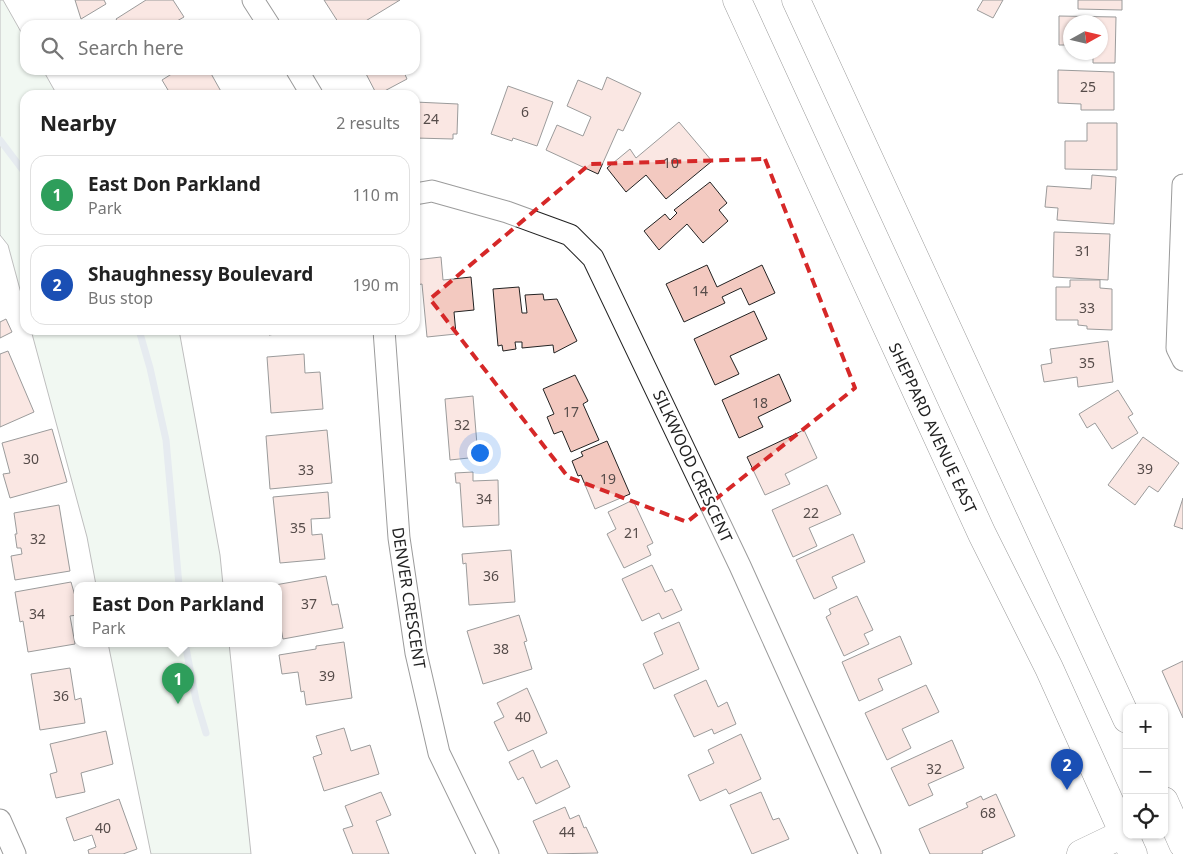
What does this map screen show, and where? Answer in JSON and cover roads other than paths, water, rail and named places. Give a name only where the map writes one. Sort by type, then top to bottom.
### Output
[{"type":"main road","name":"SHEPPARD AVENUE EAST","points":[[737,0],[982,534],[1049,668],[1128,840]]},
{"type":"main road","points":[[796,0],[1123,710]]},
{"type":"main road","points":[[1170,808],[1183,844]]},
{"type":"main road","points":[[1081,854],[1128,840]]},
{"type":"main road","points":[[1170,854],[1183,848]]},
{"type":"street","points":[[253,0],[265,20]]},
{"type":"street","points":[[299,75],[309,90]]},
{"type":"street","points":[[1183,185],[1178,348],[1183,360]]},
{"type":"street","name":"SILKWOOD CRESCENT","points":[[420,193],[432,191],[507,212],[570,235],[594,258],[740,566],[870,854]]},
{"type":"street","name":"DENVER CRESCENT","points":[[384,335],[399,538],[416,653],[439,753],[488,854]]},
{"type":"street","points":[[0,820],[15,854]]},
{"type":"waterway","points":[[0,140],[20,166]]},
{"type":"waterway","points":[[140,335],[166,440],[179,582]]},
{"type":"waterway","points":[[186,647],[196,700],[206,733]]},
{"type":"place","name":"East Don Parkland","points":[[178,704]]},
{"type":"place","name":"Shaughnessy Boulevard","points":[[1067,790]]}]
